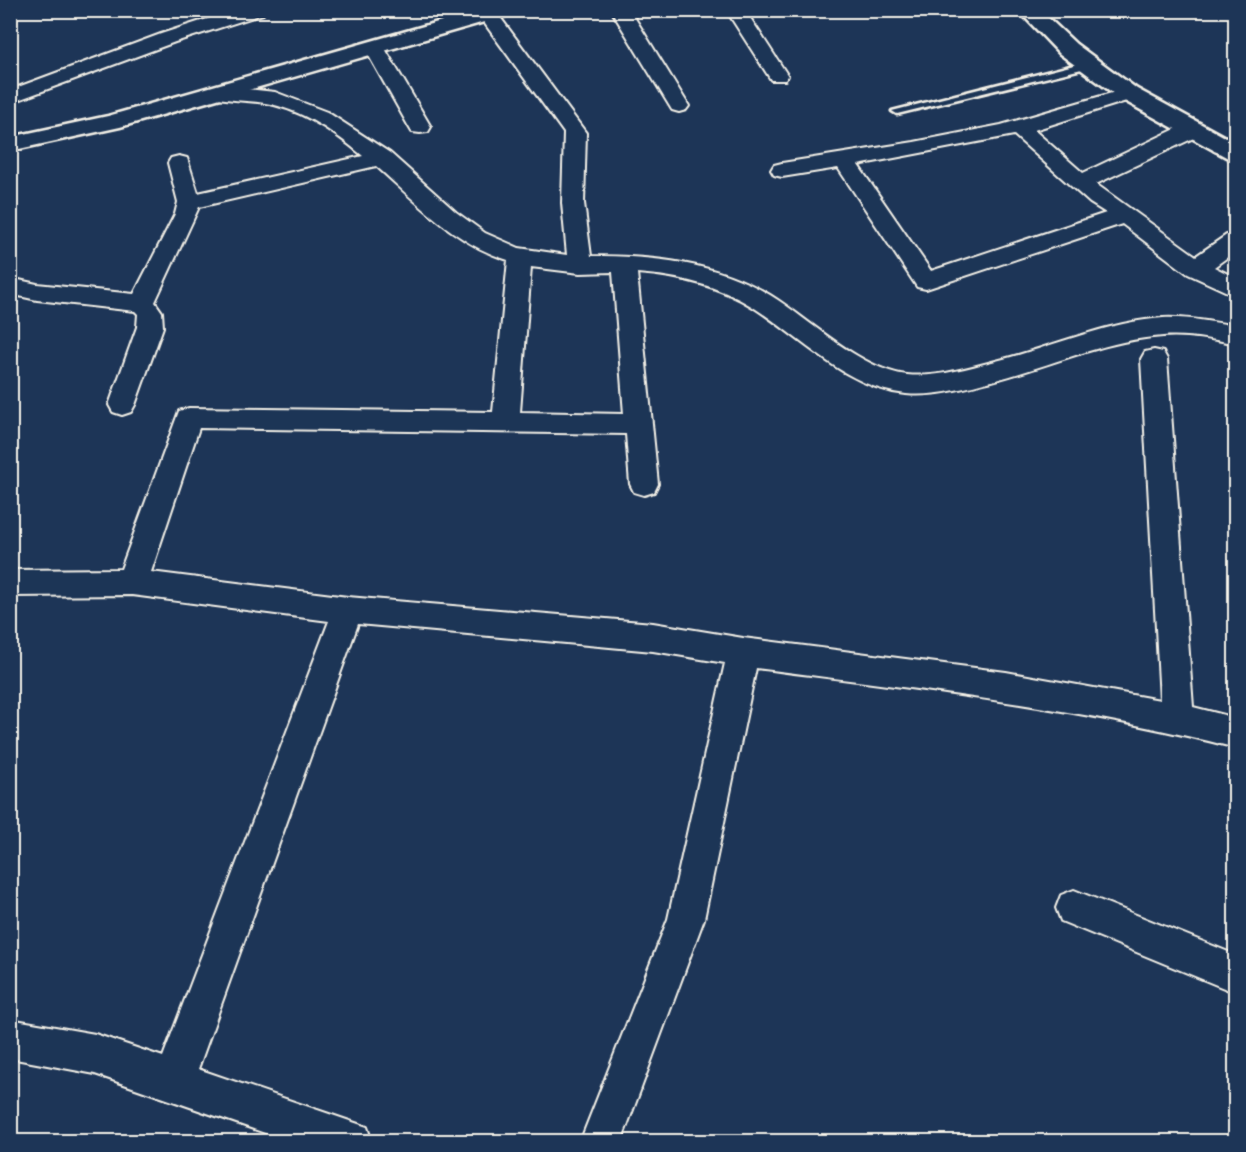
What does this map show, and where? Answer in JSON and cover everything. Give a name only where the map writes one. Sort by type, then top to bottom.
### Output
[{"type":"street","points":[[10,97],[168,38],[256,10]]},
{"type":"street","points":[[620,10],[679,106]]},
{"type":"street","points":[[735,10],[778,76]]},
{"type":"street","points":[[1028,10],[1068,49],[1129,94],[1192,130],[1231,146]]},
{"type":"street","points":[[1061,12],[1090,64]]},
{"type":"street","points":[[10,144],[112,122],[497,14],[575,133],[573,203],[580,265]]},
{"type":"street","points":[[374,47],[420,127]]},
{"type":"street","points":[[217,92],[282,101],[346,130],[382,158],[454,223],[487,244],[549,263],[624,264],[686,270],[719,280],[753,295],[862,372],[897,384],[924,386],[987,374],[1143,329],[1174,326],[1236,335]]},
{"type":"street","points":[[782,170],[1019,128],[1088,110],[1129,94]]},
{"type":"street","points":[[1019,128],[1098,198],[1125,215],[1196,268],[1236,288]]},
{"type":"street","points":[[1081,183],[1192,130]]},
{"type":"street","points":[[189,202],[382,158]]},
{"type":"street","points":[[844,160],[926,280],[1125,215]]},
{"type":"street","points":[[142,303],[186,214],[189,202],[179,163]]},
{"type":"street","points":[[1196,268],[1236,239]]},
{"type":"street","points":[[506,422],[520,255]]},
{"type":"street","points":[[624,264],[645,484]]},
{"type":"street","points":[[10,286],[142,303],[150,312],[150,327],[122,405]]},
{"type":"street","points":[[1154,359],[1177,718]]},
{"type":"street","points":[[132,582],[189,418],[639,424]]},
{"type":"street","points":[[10,583],[132,582],[348,610],[653,637],[1006,686],[1177,718],[1236,733]]},
{"type":"street","points":[[174,1081],[348,610]]},
{"type":"street","points":[[600,1142],[686,919],[743,651]]},
{"type":"street","points":[[1074,908],[1236,974]]},
{"type":"street","points":[[10,1038],[95,1054],[352,1142]]},
{"type":"lane","points":[[897,111],[1090,64]]}]
